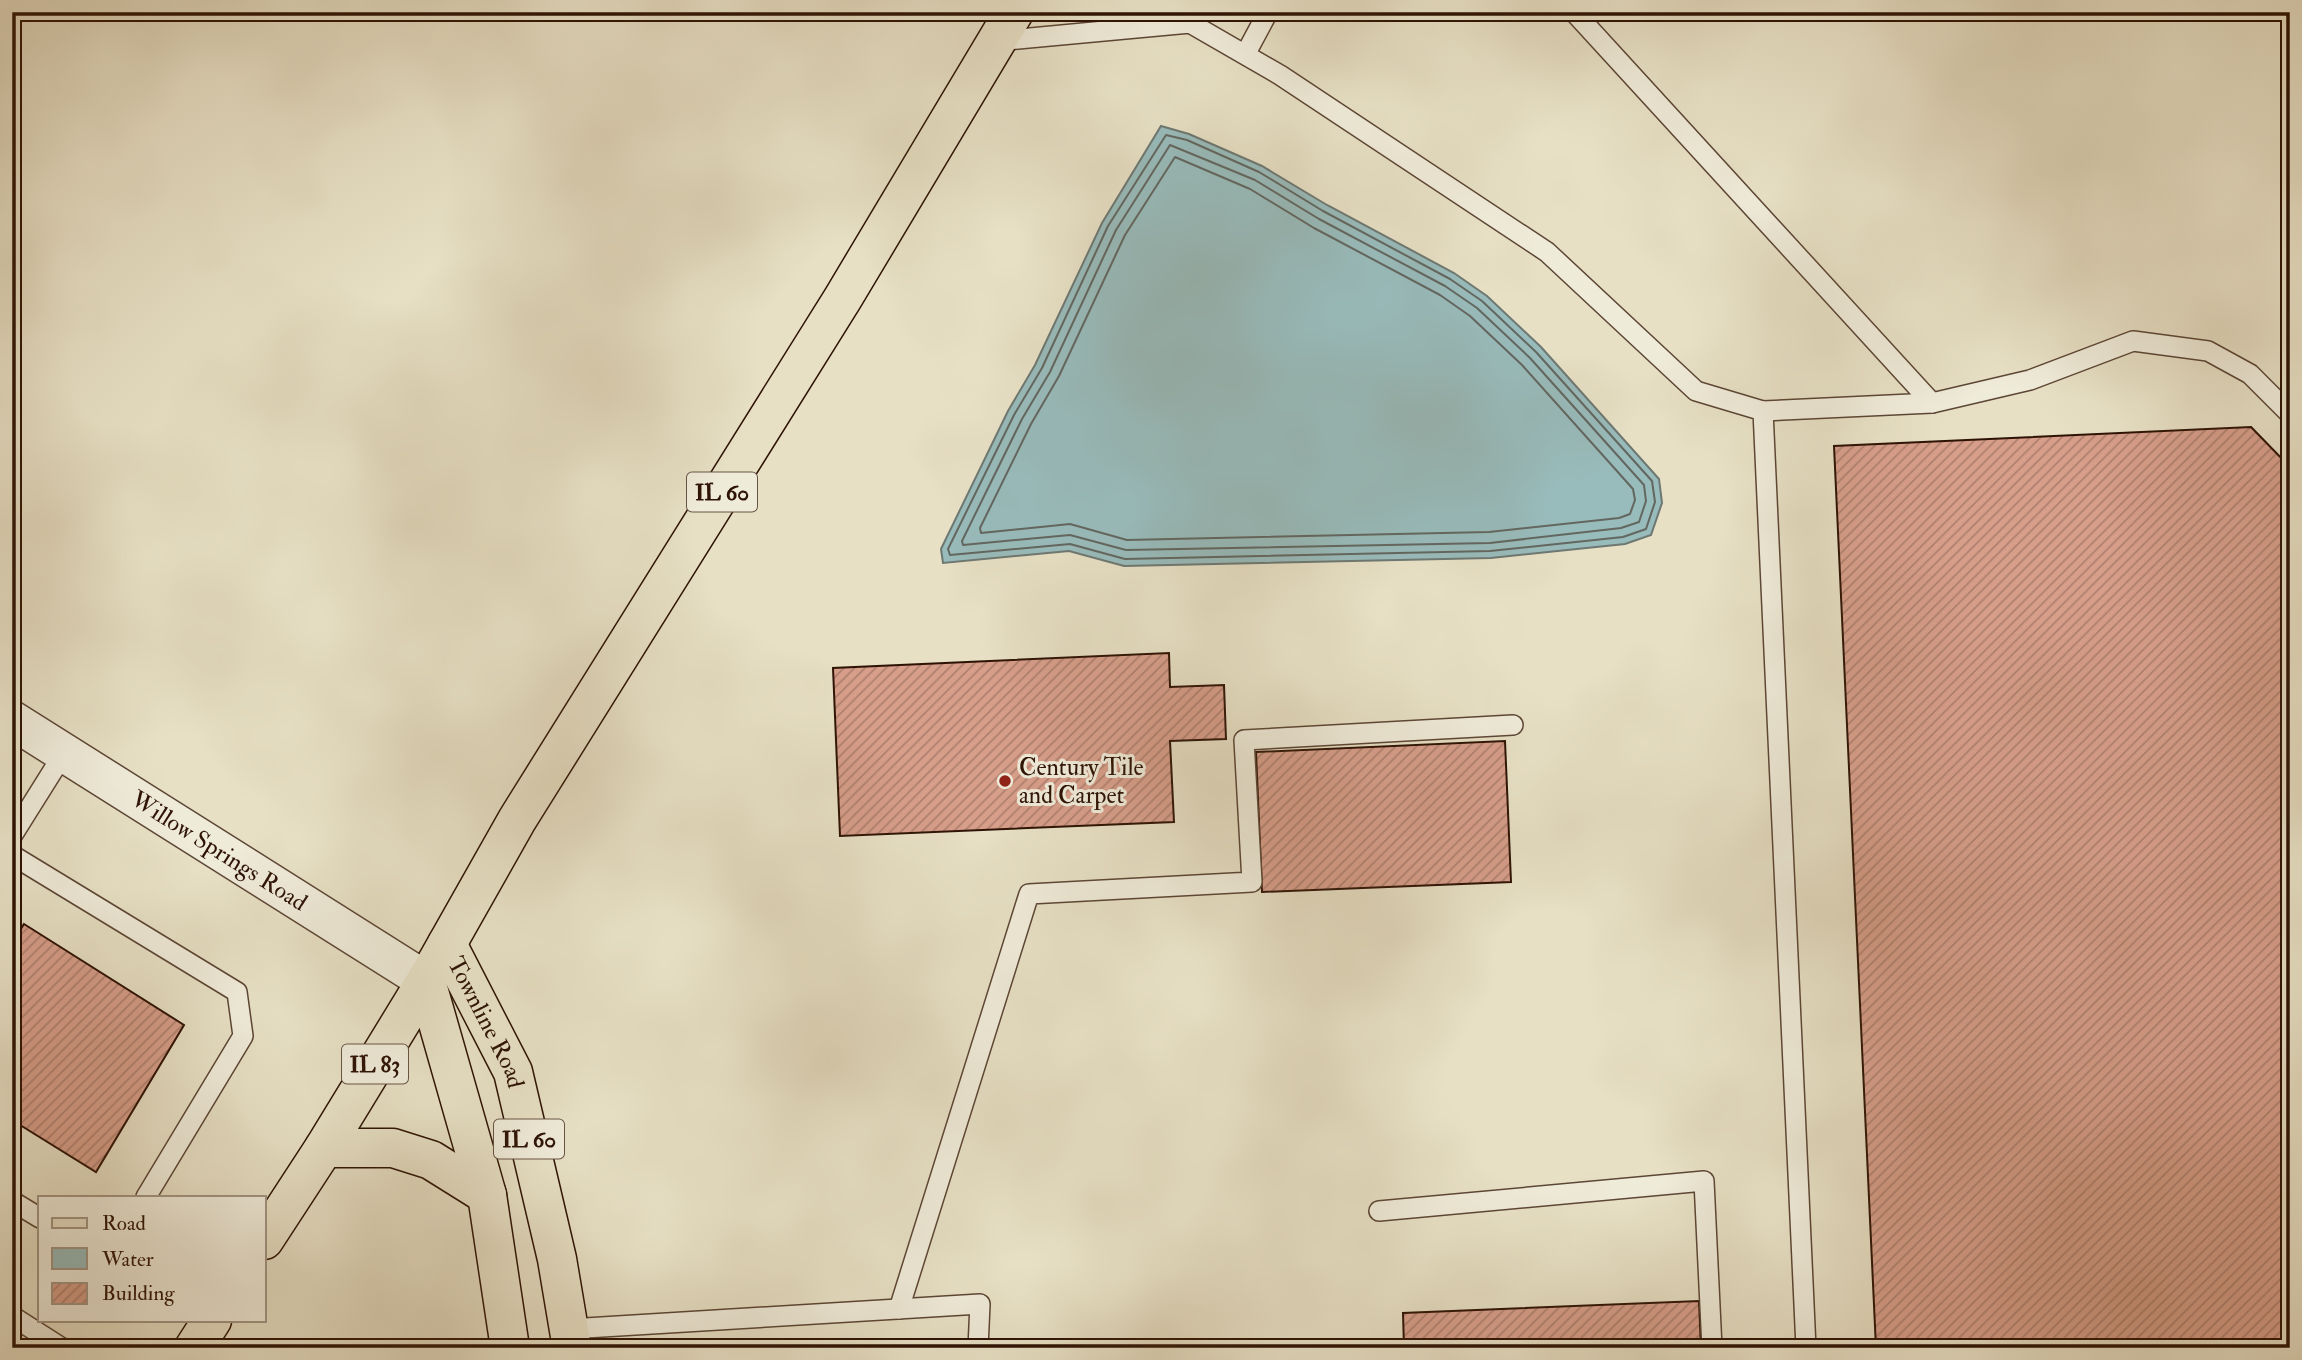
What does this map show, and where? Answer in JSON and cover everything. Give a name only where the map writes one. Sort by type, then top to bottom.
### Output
[{"type":"main road","name":"IL 60","points":[[426,981],[517,820],[843,298],[1006,27]]},
{"type":"main road","name":"Townline Road","points":[[447,944],[513,1072],[557,1258],[570,1338]]},
{"type":"main road","name":"Townline Road","points":[[426,981],[486,1195],[510,1348]]},
{"type":"main road","name":"IL 83","points":[[266,1237],[426,981]]},
{"type":"main road","points":[[324,1148],[393,1148],[431,1160],[486,1195]]},
{"type":"main road","points":[[194,1348],[211,1322]]},
{"type":"street","name":"Willow Springs Road","points":[[12,720],[426,981]]},
{"type":"lane","points":[[1246,53],[1268,12]]},
{"type":"lane","points":[[1574,12],[1932,403]]},
{"type":"lane","points":[[1006,27],[1188,18],[1246,53],[1547,252],[1696,391],[1763,411],[1932,403],[2030,380],[2133,341],[2208,351],[2250,374],[2290,414]]},
{"type":"lane","points":[[1763,411],[1806,1348]]},
{"type":"lane","points":[[899,1309],[1029,894],[1252,882],[1244,740],[1513,725]]},
{"type":"lane","points":[[12,836],[64,753]]},
{"type":"lane","points":[[12,855],[237,992],[243,1036],[147,1196]]},
{"type":"lane","points":[[1379,1211],[1704,1181],[1712,1348]]},
{"type":"lane","points":[[12,1201],[38,1217]]},
{"type":"lane","points":[[570,1338],[980,1304],[978,1348]]},
{"type":"lane","points":[[12,1316],[62,1348]]},
{"type":"water","points":[[1161,126],[1189,134],[1262,166],[1327,205],[1454,273],[1487,296],[1541,347],[1659,479],[1662,503],[1651,535],[1625,544],[1491,558],[1124,566],[1069,551],[943,563],[941,549],[1008,411],[1035,365],[1102,223]]},
{"type":"building","points":[[2251,427],[2290,467],[2290,1348],[1876,1348],[1834,446]]},
{"type":"building","name":"Century Tile and Carpet","points":[[1169,653],[1170,687],[1224,685],[1226,739],[1170,741],[1174,822],[840,836],[833,668]]},
{"type":"building","points":[[1505,741],[1511,882],[1262,892],[1256,752]]},
{"type":"building","points":[[24,924],[184,1025],[96,1172],[12,1120],[12,943]]},
{"type":"building","points":[[1699,1301],[1701,1348],[1404,1348],[1403,1313]]},
{"type":"place","name":"Century Tile and Carpet","points":[[1005,781]]}]
